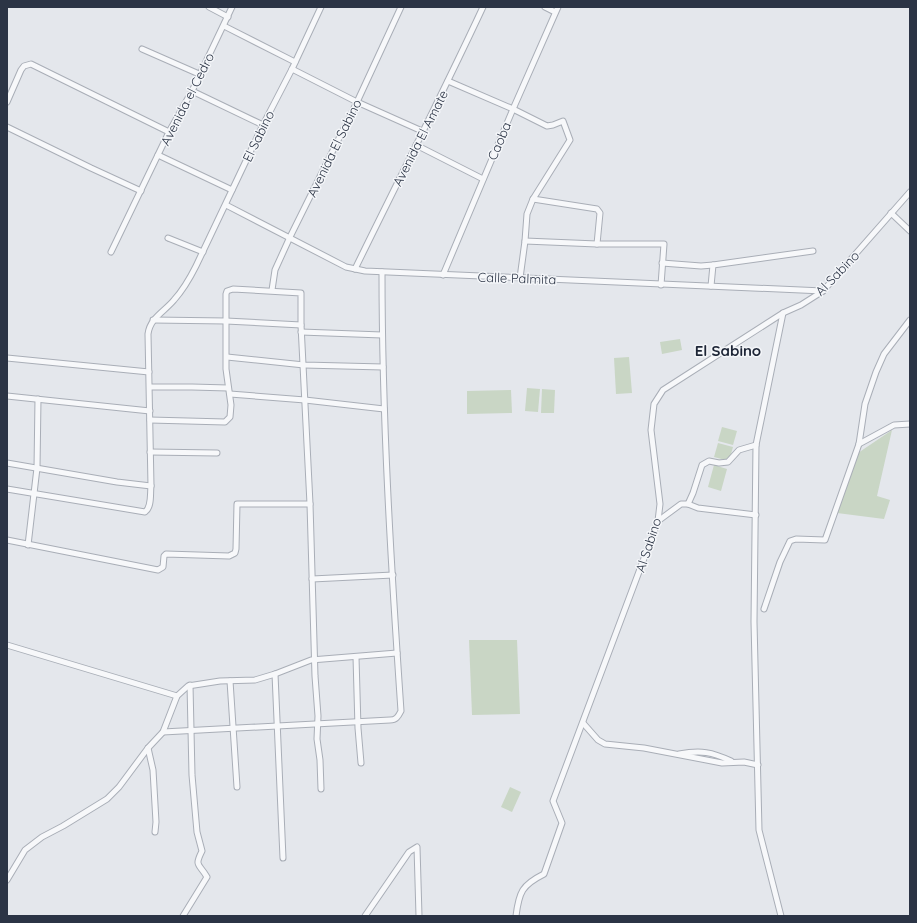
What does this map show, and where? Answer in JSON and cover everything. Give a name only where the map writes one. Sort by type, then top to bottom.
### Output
[{"type":"street","points":[[209,7],[228,17]]},
{"type":"street","name":"Avenida el Cedro","points":[[111,252],[142,191],[169,132],[224,26],[232,7]]},
{"type":"street","name":"El Sabino","points":[[153,320],[173,302],[185,286],[196,266],[321,7]]},
{"type":"street","name":"Avenida El Sabino","points":[[272,290],[275,270],[290,237],[357,102],[401,7]]},
{"type":"street","name":"Avenida El Amate","points":[[355,269],[483,7]]},
{"type":"street","points":[[545,7],[557,10]]},
{"type":"street","name":"Caoba","points":[[443,275],[513,109],[557,10]]},
{"type":"street","points":[[224,26],[295,62]]},
{"type":"street","points":[[142,49],[200,74]]},
{"type":"street","points":[[7,102],[21,70],[24,66],[31,64],[169,132]]},
{"type":"street","points":[[292,69],[357,102],[422,131]]},
{"type":"street","points":[[448,81],[548,126],[563,121],[570,140],[533,199],[527,214],[520,278]]},
{"type":"street","points":[[192,90],[263,125]]},
{"type":"street","points":[[7,127],[142,191]]},
{"type":"street","points":[[416,145],[483,179]]},
{"type":"street","points":[[158,155],[232,190]]},
{"type":"street","name":"Al Sabino","points":[[516,916],[518,901],[522,889],[537,877],[544,874],[562,823],[553,801],[658,521],[660,504],[650,430],[654,404],[663,390],[783,313],[801,305],[823,291],[910,192]]},
{"type":"street","points":[[533,199],[599,210],[597,244]]},
{"type":"street","name":"Calle Palmita","points":[[226,205],[346,267],[365,271],[823,291]]},
{"type":"street","points":[[891,213],[910,231]]},
{"type":"street","points":[[168,238],[203,252]]},
{"type":"street","points":[[525,241],[597,244],[664,244],[661,284]]},
{"type":"street","points":[[662,263],[701,266],[813,251]]},
{"type":"street","points":[[711,286],[713,265]]},
{"type":"street","points":[[164,732],[395,720],[399,717],[401,712],[384,409],[382,272]]},
{"type":"street","points":[[150,420],[225,422],[230,417],[231,405],[226,373],[226,294],[229,290],[272,290],[301,293],[300,325],[304,365],[310,504],[318,716],[317,739],[322,789]]},
{"type":"street","points":[[781,916],[759,830],[754,622],[756,445],[783,313]]},
{"type":"street","points":[[7,489],[145,512],[147,511],[150,506],[151,486],[148,334],[149,327],[153,320],[226,321],[300,325]]},
{"type":"street","points":[[764,609],[780,562],[790,541],[796,539],[825,540],[859,444],[865,404],[876,372],[882,358],[910,320]]},
{"type":"street","points":[[301,332],[382,335]]},
{"type":"street","points":[[227,357],[304,365],[383,367]]},
{"type":"street","points":[[7,358],[149,372]]},
{"type":"street","points":[[150,387],[192,386],[228,388]]},
{"type":"street","points":[[230,394],[305,400],[384,409]]},
{"type":"street","points":[[7,396],[150,411]]},
{"type":"street","points":[[28,544],[37,468],[38,399]]},
{"type":"street","points":[[859,444],[894,426],[910,424]]},
{"type":"street","points":[[688,504],[702,465],[709,461],[719,463],[728,462],[739,450],[756,445]]},
{"type":"street","points":[[150,452],[217,453]]},
{"type":"street","points":[[7,463],[117,482],[151,486]]},
{"type":"street","points":[[7,540],[158,570],[163,568],[164,556],[166,554],[232,555],[236,549],[237,504],[310,504]]},
{"type":"street","points":[[658,521],[681,504],[688,504],[698,508],[756,515]]},
{"type":"street","points":[[312,579],[393,575]]},
{"type":"street","points":[[7,646],[177,696]]},
{"type":"street","points":[[7,880],[25,850],[42,837],[107,799],[119,787],[148,748],[164,732],[177,696],[190,685],[255,680],[311,660],[397,653]]},
{"type":"street","points":[[356,657],[361,764]]},
{"type":"street","points":[[275,674],[283,858]]},
{"type":"street","points":[[230,681],[237,787]]},
{"type":"street","points":[[182,916],[207,877],[198,865],[197,861],[202,851],[197,832],[192,775],[190,685]]},
{"type":"street","points":[[583,722],[598,740],[605,744],[644,748],[722,763],[744,762],[758,765]]},
{"type":"street","points":[[148,748],[153,770],[156,822],[155,832]]},
{"type":"street","points":[[678,754],[693,752],[716,754],[732,762]]},
{"type":"street","points":[[365,916],[409,852],[417,847],[420,916]]},
{"type":"green space","points":[[680,339],[682,350],[662,354],[660,342]]},
{"type":"green space","points":[[629,357],[632,393],[616,394],[614,358]]},
{"type":"green space","points":[[527,388],[540,389],[538,412],[525,411]]},
{"type":"green space","points":[[542,389],[555,390],[554,413],[541,413]]},
{"type":"green space","points":[[511,390],[512,413],[467,414],[467,391]]},
{"type":"green space","points":[[722,427],[737,431],[733,445],[718,441]]},
{"type":"green space","points":[[892,430],[877,496],[890,500],[884,519],[837,513],[858,453]]},
{"type":"green space","points":[[718,443],[733,447],[729,461],[714,457]]},
{"type":"green space","points":[[714,465],[727,469],[721,491],[708,487]]},
{"type":"green space","points":[[469,640],[517,640],[520,714],[472,715]]},
{"type":"green space","points":[[510,787],[521,792],[512,812],[501,807]]},
{"type":"district","name":"El Sabino","points":[[728,351]]}]
